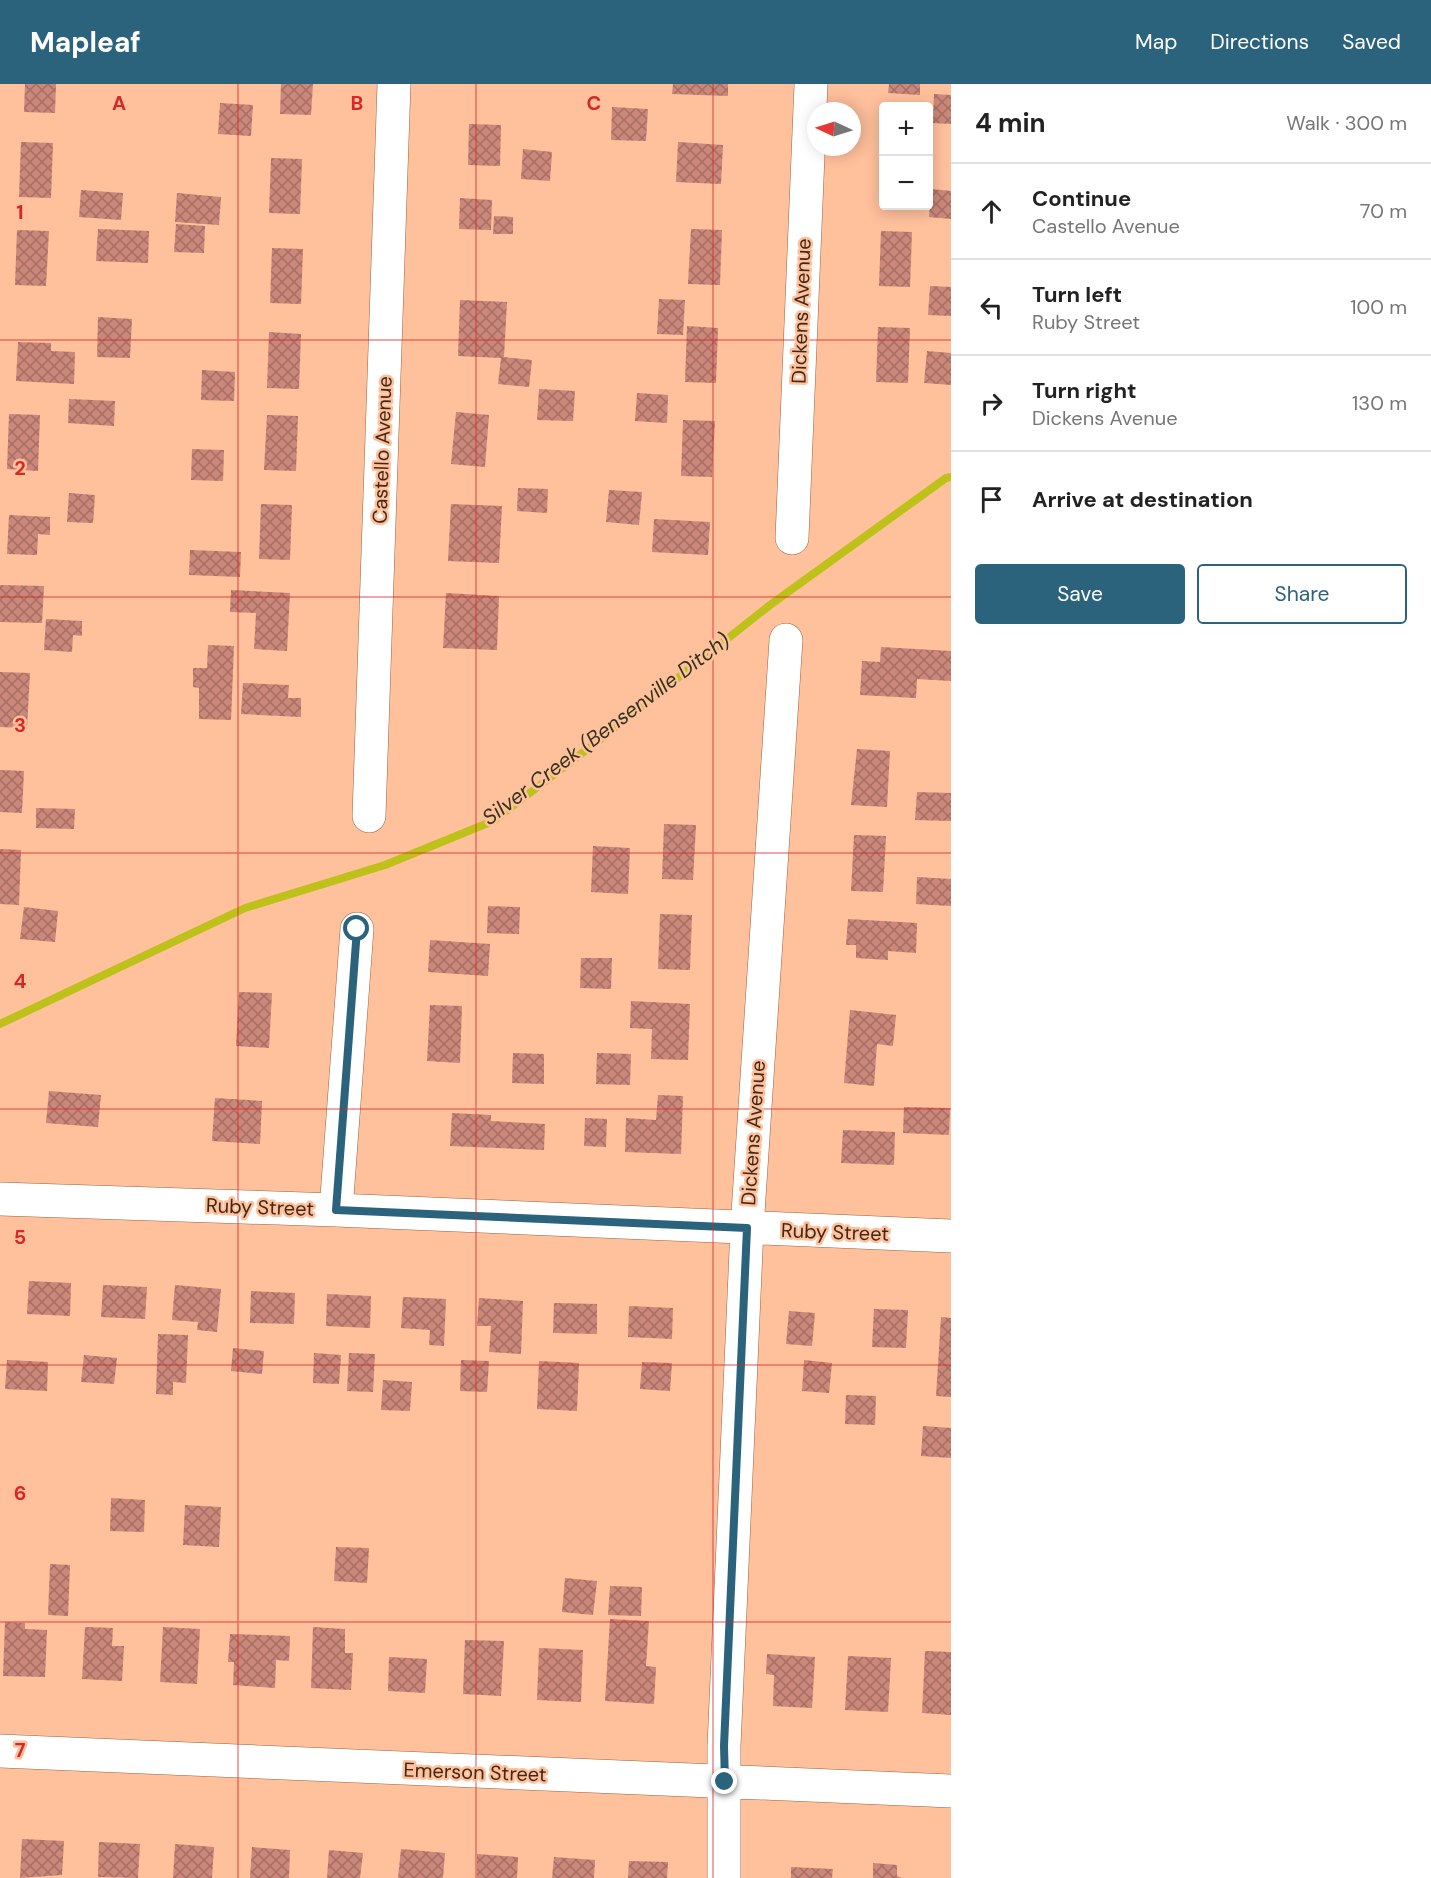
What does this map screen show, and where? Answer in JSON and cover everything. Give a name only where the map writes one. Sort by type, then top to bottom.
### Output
[{"type":"street","name":"Castello Avenue","points":[[369,816],[394,84]]},
{"type":"street","name":"Dickens Avenue","points":[[792,538],[811,84]]},
{"type":"street","name":"Dickens Avenue","points":[[724,1878],[724,1734],[747,1228],[786,640]]},
{"type":"street","points":[[336,1210],[357,929]]},
{"type":"street","name":"Ruby Street","points":[[0,1199],[336,1210],[951,1236]]},
{"type":"street","name":"Emerson Street","points":[[0,1751],[951,1791]]},
{"type":"building","points":[[25,84],[56,84],[55,113],[24,112]]},
{"type":"building","points":[[281,84],[313,84],[311,115],[280,114]]},
{"type":"building","points":[[673,84],[728,84],[728,96],[672,94]]},
{"type":"building","points":[[889,84],[920,84],[920,95],[888,93]]},
{"type":"building","points":[[934,94],[951,95],[951,124],[933,123]]},
{"type":"building","points":[[220,103],[253,105],[251,136],[218,134]]},
{"type":"building","points":[[612,107],[648,109],[646,141],[611,140]]},
{"type":"building","points":[[469,124],[501,125],[500,166],[468,165]]},
{"type":"building","points":[[21,142],[53,143],[51,198],[19,197]]},
{"type":"building","points":[[678,142],[723,145],[721,184],[676,182]]},
{"type":"building","points":[[523,149],[552,152],[550,181],[521,179]]},
{"type":"building","points":[[271,158],[302,159],[300,214],[269,213]]},
{"type":"building","points":[[933,189],[951,191],[951,219],[929,217],[930,210],[933,210]]},
{"type":"building","points":[[81,190],[123,193],[121,220],[79,217]]},
{"type":"building","points":[[177,193],[221,197],[219,225],[175,222]]},
{"type":"building","points":[[460,198],[492,200],[491,230],[459,229]]},
{"type":"building","points":[[494,216],[513,217],[513,234],[493,234]]},
{"type":"building","points":[[176,224],[205,226],[204,253],[174,252]]},
{"type":"building","points":[[98,229],[149,231],[148,263],[96,261]]},
{"type":"building","points":[[691,229],[722,230],[720,285],[688,284]]},
{"type":"building","points":[[17,230],[49,231],[46,286],[15,285]]},
{"type":"building","points":[[881,231],[912,232],[910,287],[879,286]]},
{"type":"building","points":[[272,248],[303,249],[301,304],[270,303]]},
{"type":"building","points":[[930,286],[951,287],[951,316],[928,315]]},
{"type":"building","points":[[659,299],[685,300],[683,335],[657,334]]},
{"type":"building","points":[[460,300],[507,302],[504,357],[532,360],[529,387],[498,384],[501,358],[458,356]]},
{"type":"building","points":[[98,317],[132,319],[130,358],[97,357]]},
{"type":"building","points":[[687,326],[718,328],[716,383],[685,382]]},
{"type":"building","points":[[878,327],[910,328],[908,383],[876,382]]},
{"type":"building","points":[[269,332],[301,334],[299,389],[267,388]]},
{"type":"building","points":[[18,342],[51,343],[51,351],[75,352],[74,384],[16,381]]},
{"type":"building","points":[[927,351],[951,353],[951,385],[924,383]]},
{"type":"building","points":[[202,370],[235,372],[234,401],[201,400]]},
{"type":"building","points":[[539,389],[575,391],[573,421],[537,420]]},
{"type":"building","points":[[637,393],[668,395],[667,423],[635,421]]},
{"type":"building","points":[[69,399],[115,401],[114,426],[68,423]]},
{"type":"building","points":[[456,412],[489,415],[485,467],[451,464]]},
{"type":"building","points":[[9,414],[40,415],[38,471],[7,469]]},
{"type":"building","points":[[267,415],[298,416],[296,471],[264,470]]},
{"type":"building","points":[[683,420],[715,421],[712,477],[681,476]]},
{"type":"building","points":[[192,449],[224,450],[223,481],[191,480]]},
{"type":"building","points":[[518,488],[548,489],[547,513],[517,511]]},
{"type":"building","points":[[609,490],[642,492],[639,525],[606,522]]},
{"type":"building","points":[[69,493],[95,495],[93,523],[67,522]]},
{"type":"building","points":[[261,504],[292,505],[290,560],[259,559]]},
{"type":"building","points":[[451,504],[502,506],[499,563],[448,561]]},
{"type":"building","points":[[9,515],[50,517],[50,535],[38,534],[37,555],[7,554]]},
{"type":"building","points":[[654,519],[710,522],[708,555],[652,552]]},
{"type":"building","points":[[190,550],[241,552],[240,577],[189,575]]},
{"type":"building","points":[[0,585],[44,586],[42,623],[0,622]]},
{"type":"building","points":[[231,590],[290,593],[287,651],[254,649],[256,613],[230,612]]},
{"type":"building","points":[[446,593],[499,596],[497,650],[443,648]]},
{"type":"building","points":[[46,619],[82,621],[82,636],[73,635],[72,652],[44,650]]},
{"type":"building","points":[[208,645],[234,646],[231,720],[199,719],[199,688],[193,687],[193,668],[207,668]]},
{"type":"building","points":[[881,647],[951,651],[951,681],[917,679],[916,698],[860,695],[862,661],[880,662]]},
{"type":"building","points":[[0,672],[30,673],[27,728],[0,727]]},
{"type":"building","points":[[243,683],[289,685],[288,698],[301,698],[301,717],[241,714]]},
{"type":"building","points":[[857,749],[890,751],[887,807],[851,805]]},
{"type":"building","points":[[0,770],[24,771],[22,813],[0,812]]},
{"type":"building","points":[[917,792],[951,793],[951,821],[915,820]]},
{"type":"building","points":[[36,808],[75,809],[74,829],[36,828]]},
{"type":"building","points":[[664,824],[696,825],[693,880],[662,879]]},
{"type":"building","points":[[854,835],[886,836],[883,892],[851,891]]},
{"type":"building","points":[[593,846],[630,848],[628,894],[591,892]]},
{"type":"building","points":[[0,849],[21,850],[19,905],[0,904]]},
{"type":"building","points":[[917,877],[951,879],[951,906],[916,904]]},
{"type":"building","points":[[488,906],[520,907],[519,934],[487,933]]},
{"type":"building","points":[[24,907],[58,911],[55,942],[20,939]]},
{"type":"building","points":[[660,914],[692,915],[690,970],[658,969]]},
{"type":"building","points":[[848,919],[917,923],[916,953],[888,951],[888,960],[856,958],[856,945],[846,945]]},
{"type":"building","points":[[430,940],[490,944],[488,976],[428,972]]},
{"type":"building","points":[[581,958],[612,958],[611,989],[580,988]]},
{"type":"building","points":[[239,992],[272,993],[269,1048],[236,1046]]},
{"type":"building","points":[[631,1001],[690,1004],[688,1060],[651,1059],[652,1029],[630,1028]]},
{"type":"building","points":[[430,1005],[462,1006],[460,1063],[427,1061]]},
{"type":"building","points":[[850,1010],[896,1015],[893,1046],[877,1044],[874,1086],[844,1083]]},
{"type":"building","points":[[513,1053],[544,1054],[544,1084],[512,1083]]},
{"type":"building","points":[[597,1053],[631,1054],[630,1085],[596,1084]]},
{"type":"building","points":[[49,1091],[101,1095],[98,1127],[46,1123]]},
{"type":"building","points":[[658,1095],[683,1096],[681,1154],[625,1152],[626,1118],[656,1120]]},
{"type":"building","points":[[215,1098],[262,1101],[260,1144],[212,1141]]},
{"type":"building","points":[[904,1107],[950,1108],[949,1135],[903,1133]]},
{"type":"building","points":[[452,1113],[491,1115],[491,1121],[545,1124],[544,1150],[450,1146]]},
{"type":"building","points":[[585,1118],[607,1119],[606,1147],[584,1146]]},
{"type":"building","points":[[843,1130],[895,1132],[894,1165],[841,1163]]},
{"type":"building","points":[[29,1281],[71,1283],[70,1316],[27,1314]]},
{"type":"building","points":[[103,1285],[147,1287],[145,1319],[101,1317]]},
{"type":"building","points":[[175,1285],[221,1289],[217,1332],[197,1330],[198,1322],[172,1320]]},
{"type":"building","points":[[251,1291],[295,1293],[294,1324],[250,1323]]},
{"type":"building","points":[[327,1294],[371,1296],[370,1328],[326,1326]]},
{"type":"building","points":[[403,1297],[446,1299],[444,1346],[429,1345],[430,1330],[401,1328]]},
{"type":"building","points":[[479,1298],[523,1301],[521,1354],[489,1352],[491,1326],[477,1326]]},
{"type":"building","points":[[554,1303],[597,1304],[597,1334],[553,1333]]},
{"type":"building","points":[[629,1306],[673,1308],[672,1339],[628,1337]]},
{"type":"building","points":[[874,1309],[908,1310],[906,1348],[872,1347]]},
{"type":"building","points":[[789,1311],[815,1313],[812,1346],[786,1344]]},
{"type":"building","points":[[941,1317],[951,1318],[951,1397],[936,1396]]},
{"type":"building","points":[[158,1334],[188,1335],[186,1383],[173,1382],[173,1395],[156,1394]]},
{"type":"building","points":[[233,1348],[264,1351],[262,1374],[231,1371]]},
{"type":"building","points":[[314,1353],[341,1355],[339,1384],[313,1383]]},
{"type":"building","points":[[349,1353],[375,1354],[373,1392],[347,1391]]},
{"type":"building","points":[[84,1355],[117,1358],[114,1384],[81,1382]]},
{"type":"building","points":[[7,1360],[48,1362],[47,1391],[5,1389]]},
{"type":"building","points":[[461,1360],[489,1361],[487,1392],[460,1391]]},
{"type":"building","points":[[804,1360],[832,1363],[829,1393],[802,1391]]},
{"type":"building","points":[[539,1361],[579,1363],[577,1411],[537,1409]]},
{"type":"building","points":[[642,1362],[672,1363],[670,1391],[640,1389]]},
{"type":"building","points":[[383,1380],[412,1382],[410,1411],[381,1410]]},
{"type":"building","points":[[846,1395],[876,1396],[875,1425],[845,1424]]},
{"type":"building","points":[[923,1426],[951,1428],[951,1458],[921,1456]]},
{"type":"building","points":[[111,1498],[145,1500],[144,1532],[110,1531]]},
{"type":"building","points":[[185,1505],[221,1507],[219,1547],[183,1545]]},
{"type":"building","points":[[336,1547],[369,1548],[367,1583],[334,1581]]},
{"type":"building","points":[[50,1564],[70,1565],[68,1616],[48,1615]]},
{"type":"building","points":[[565,1578],[597,1581],[593,1615],[562,1612]]},
{"type":"building","points":[[610,1586],[642,1587],[641,1616],[608,1615]]},
{"type":"building","points":[[610,1619],[649,1621],[646,1666],[656,1667],[654,1704],[605,1701]]},
{"type":"building","points":[[5,1622],[25,1623],[25,1629],[47,1630],[45,1677],[3,1676]]},
{"type":"building","points":[[85,1627],[113,1628],[112,1646],[124,1646],[122,1681],[82,1679]]},
{"type":"building","points":[[163,1627],[200,1629],[197,1684],[160,1682]]},
{"type":"building","points":[[313,1627],[345,1629],[345,1653],[353,1653],[351,1690],[311,1688]]},
{"type":"building","points":[[230,1634],[290,1636],[289,1661],[276,1660],[275,1688],[233,1685],[234,1662],[228,1662]]},
{"type":"building","points":[[465,1640],[504,1641],[501,1696],[463,1694]]},
{"type":"building","points":[[539,1648],[583,1650],[581,1702],[537,1700]]},
{"type":"building","points":[[925,1651],[951,1652],[951,1715],[922,1713]]},
{"type":"building","points":[[767,1654],[815,1657],[812,1708],[773,1706],[774,1675],[766,1674]]},
{"type":"building","points":[[848,1656],[891,1658],[888,1712],[845,1710]]},
{"type":"building","points":[[389,1657],[427,1659],[425,1693],[388,1691]]},
{"type":"building","points":[[22,1839],[64,1841],[62,1875],[20,1878]]},
{"type":"building","points":[[99,1842],[140,1844],[138,1878],[98,1877]]},
{"type":"building","points":[[175,1844],[214,1847],[212,1878],[173,1878]]},
{"type":"building","points":[[252,1847],[290,1850],[289,1878],[250,1878]]},
{"type":"building","points":[[401,1849],[445,1853],[443,1878],[398,1878]]},
{"type":"building","points":[[329,1850],[363,1853],[360,1878],[327,1878]]},
{"type":"building","points":[[477,1854],[518,1857],[517,1878],[477,1878]]},
{"type":"building","points":[[554,1857],[595,1860],[594,1878],[552,1878]]},
{"type":"building","points":[[629,1861],[668,1862],[667,1878],[628,1878]]},
{"type":"building","points":[[873,1863],[897,1865],[897,1876],[902,1878],[873,1878]]},
{"type":"building","points":[[791,1867],[833,1869],[832,1878],[791,1878]]},
{"type":"waterway","name":"Silver Creek (Bensenville Ditch)","points":[[0,1024],[245,908],[385,865],[493,821],[770,605],[946,478],[951,477]]},
{"type":"route","points":[[357,929],[336,1210],[747,1228],[724,1746],[725,1782]]}]
